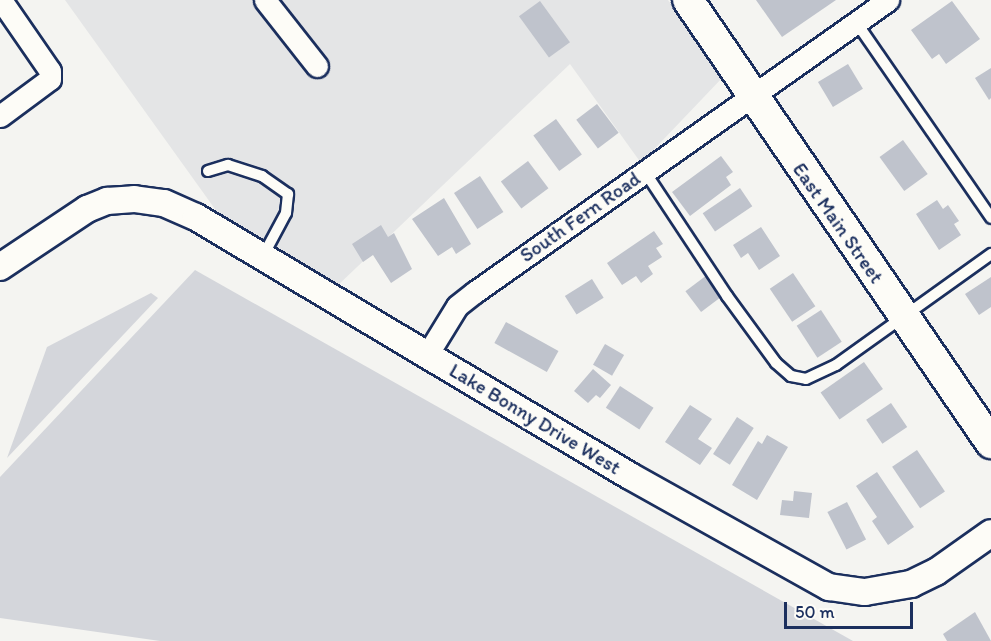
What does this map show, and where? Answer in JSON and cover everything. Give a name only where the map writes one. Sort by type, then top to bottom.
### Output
[{"type":"main road","name":"East Main Street","points":[[688,0],[742,77],[751,96],[991,443]]},
{"type":"street","points":[[0,116],[50,79],[50,71],[1,0]]},
{"type":"street","points":[[265,0],[317,66]]},
{"type":"street","name":"South Fern Road","points":[[427,355],[457,306],[888,0]]},
{"type":"street","name":"Lake Bonny Drive West","points":[[0,267],[80,213],[106,201],[134,199],[164,203],[196,217],[427,355],[829,587],[865,592],[911,584],[936,572],[991,533]]},
{"type":"lane","points":[[856,22],[991,218]]},
{"type":"lane","points":[[208,171],[228,165],[262,176],[288,194],[286,213],[262,257]]},
{"type":"lane","points":[[645,172],[727,296],[776,363],[791,376],[806,379],[821,374],[991,254]]},
{"type":"shaded area","points":[[65,0],[253,0],[315,79],[330,66],[277,0],[668,0],[723,77],[641,163],[570,64],[335,288],[225,223]]},
{"type":"shaded area","points":[[195,270],[853,641],[160,641],[0,618],[0,477]]},
{"type":"shaded area","points":[[151,293],[158,298],[7,458],[47,347]]},
{"type":"building","points":[[756,0],[836,0],[782,37]]},
{"type":"building","points":[[540,1],[570,42],[549,58],[519,16]]},
{"type":"building","points":[[952,1],[980,39],[946,64],[939,54],[932,59],[911,30]]},
{"type":"building","points":[[848,64],[863,89],[833,107],[818,82]]},
{"type":"building","points":[[991,68],[991,98],[989,100],[975,78]]},
{"type":"building","points":[[597,104],[619,133],[598,148],[576,120]]},
{"type":"building","points":[[556,119],[582,155],[559,171],[533,135]]},
{"type":"building","points":[[903,140],[928,174],[904,191],[880,157]]},
{"type":"building","points":[[721,156],[733,172],[726,177],[731,185],[690,216],[672,192]]},
{"type":"building","points":[[528,161],[548,188],[521,209],[501,181]]},
{"type":"building","points":[[480,176],[503,212],[477,229],[454,193]]},
{"type":"building","points":[[740,188],[752,206],[715,231],[703,213]]},
{"type":"building","points":[[444,198],[471,244],[456,254],[452,247],[438,256],[412,219]]},
{"type":"building","points":[[937,200],[943,209],[948,205],[959,221],[954,224],[961,235],[939,250],[916,214]]},
{"type":"building","points":[[381,225],[388,237],[394,233],[412,269],[391,283],[373,255],[363,262],[352,244]]},
{"type":"building","points":[[761,227],[780,256],[759,270],[748,253],[741,258],[733,245]]},
{"type":"building","points":[[654,231],[663,244],[656,248],[662,257],[648,266],[653,274],[641,283],[636,276],[622,285],[607,263]]},
{"type":"building","points":[[793,273],[815,306],[792,322],[770,289]]},
{"type":"building","points":[[707,275],[723,296],[701,312],[685,291]]},
{"type":"building","points":[[991,277],[991,307],[979,315],[965,294]]},
{"type":"building","points":[[592,279],[604,298],[577,315],[565,296]]},
{"type":"building","points":[[821,310],[842,342],[817,358],[797,326]]},
{"type":"building","points":[[506,322],[558,351],[547,372],[494,343]]},
{"type":"building","points":[[605,344],[624,355],[612,376],[593,365]]},
{"type":"building","points":[[864,362],[883,389],[840,419],[821,392]]},
{"type":"building","points":[[593,369],[611,385],[600,398],[596,395],[588,403],[574,391]]},
{"type":"building","points":[[620,386],[654,408],[639,430],[606,408]]},
{"type":"building","points":[[891,403],[907,427],[882,444],[866,420]]},
{"type":"building","points":[[690,405],[712,419],[698,439],[712,448],[700,465],[665,442]]},
{"type":"building","points":[[737,417],[754,428],[730,465],[713,454]]},
{"type":"building","points":[[767,435],[788,447],[757,500],[732,485],[758,441],[762,444]]},
{"type":"building","points":[[917,450],[945,491],[920,508],[892,467]]},
{"type":"building","points":[[877,472],[914,527],[888,545],[872,521],[877,517],[856,486]]},
{"type":"building","points":[[794,491],[812,493],[809,518],[780,515],[782,500],[793,501]]},
{"type":"building","points":[[847,502],[866,539],[846,549],[827,512]]},
{"type":"building","points":[[975,612],[991,641],[947,641],[943,634]]}]
